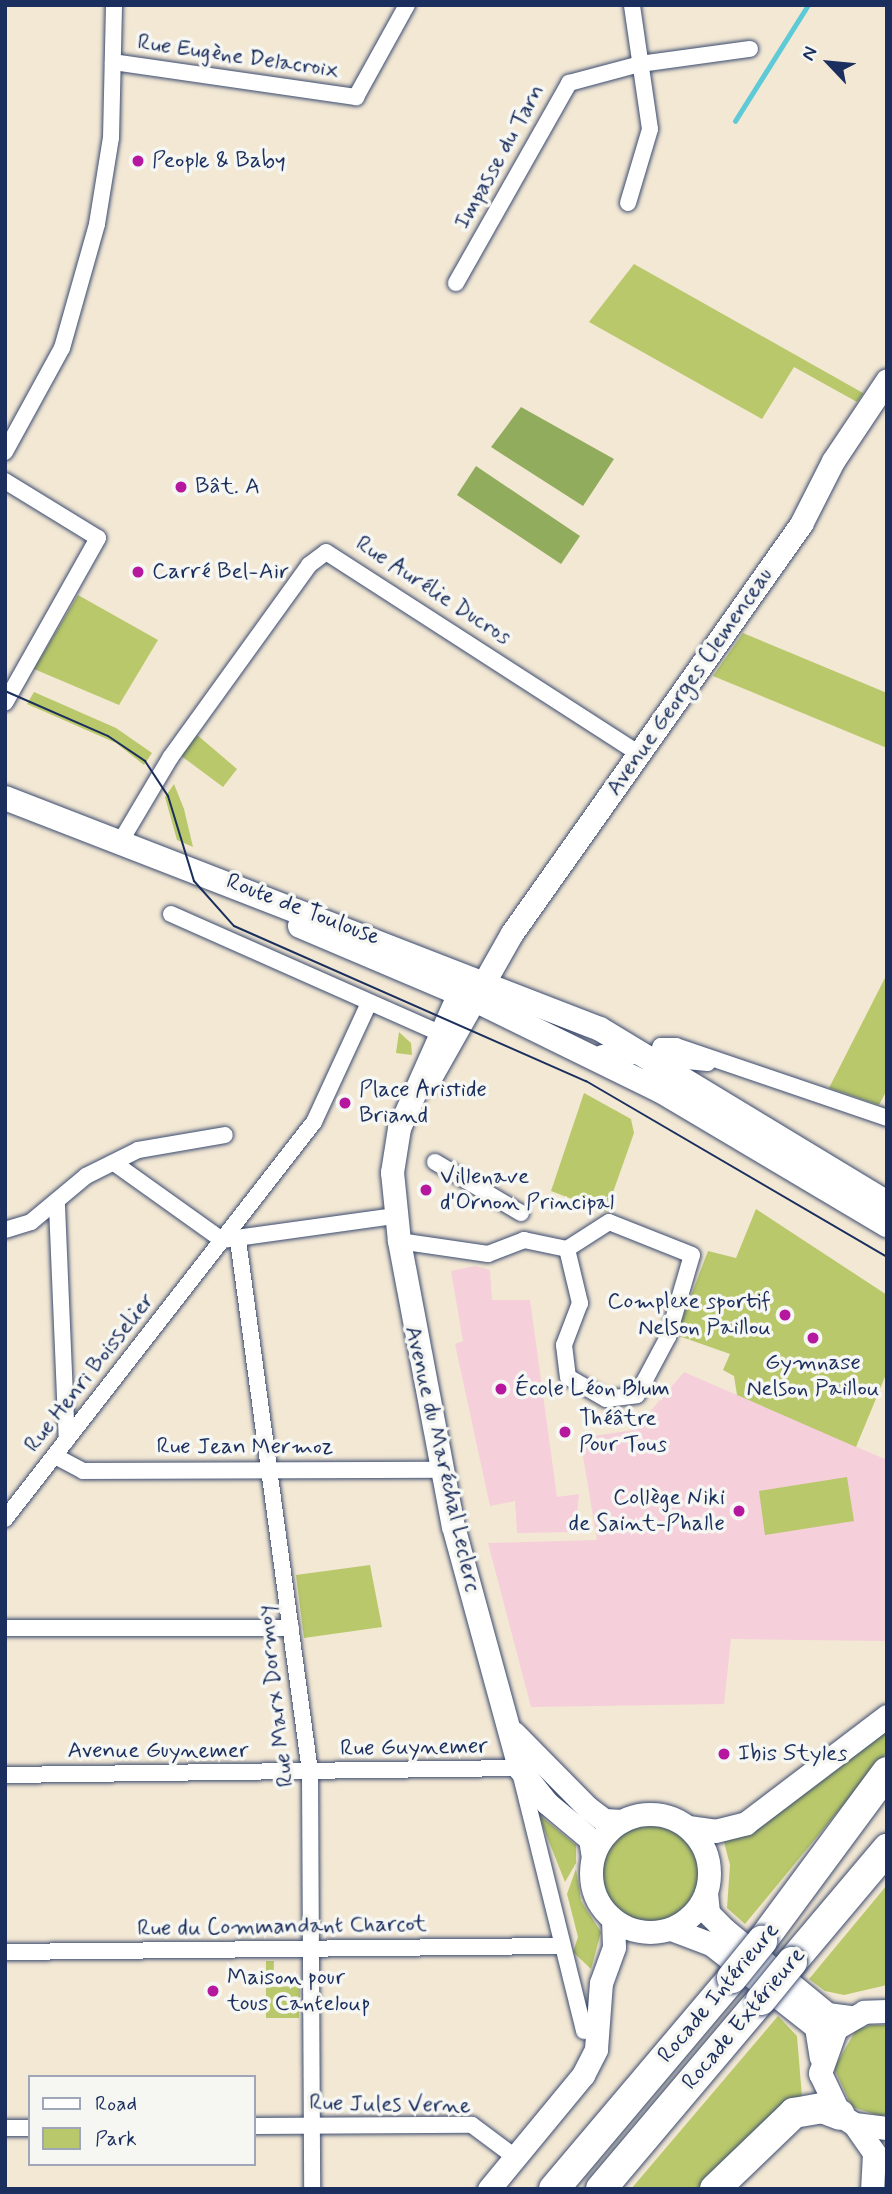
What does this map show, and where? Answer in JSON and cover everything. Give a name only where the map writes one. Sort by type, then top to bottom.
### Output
[{"type":"highway","points":[[762,1941],[887,1772]]},
{"type":"highway","name":"Rocade Intérieure","points":[[554,2189],[762,1941],[887,1798]]},
{"type":"highway","name":"Rocade Extérieure","points":[[601,2189],[887,1849]]},
{"type":"highway","points":[[715,2189],[794,2113],[822,2108],[847,2119]]},
{"type":"main road","name":"Route de Toulouse","points":[[5,798],[118,844],[134,857],[474,992]]},
{"type":"main road","points":[[474,992],[531,1028],[655,1088],[887,1225]]},
{"type":"main road","points":[[474,992],[652,1058],[887,1203]]},
{"type":"street","points":[[5,452],[46,384],[78,299],[111,138],[114,5]]},
{"type":"street","name":"Rue Eugène Delacroix","points":[[113,62],[356,97],[407,5]]},
{"type":"street","points":[[628,203],[650,129],[632,5]]},
{"type":"street","name":"Impasse du Tarn","points":[[456,283],[556,97],[580,76],[640,64],[750,49]]},
{"type":"street","name":"Avenue Georges Clemenceau","points":[[474,992],[638,753],[801,524],[833,461],[887,380]]},
{"type":"street","points":[[5,481],[98,538],[5,703]]},
{"type":"street","name":"Rue Aurélie Ducros","points":[[118,844],[170,758],[309,565],[326,552],[338,555],[638,753]]},
{"type":"street","points":[[171,914],[435,1031]]},
{"type":"street","name":"Avenue du Maréchal Leclerc","points":[[474,992],[409,1104],[395,1148],[399,1241],[440,1469],[519,1768],[547,1803],[590,1839],[593,1857]]},
{"type":"street","name":"Rue Henri Boisselier","points":[[5,1519],[211,1255],[230,1240],[314,1122],[369,1003]]},
{"type":"street","points":[[531,1028],[554,1030],[618,1058],[652,1058],[666,1044],[887,1118]]},
{"type":"street","points":[[652,1058],[655,1088]]},
{"type":"street","points":[[5,1230],[57,1206],[86,1176],[117,1164],[138,1150],[225,1135]]},
{"type":"street","points":[[435,1162],[522,1213]]},
{"type":"street","points":[[117,1164],[230,1240],[396,1216]]},
{"type":"street","points":[[57,1206],[67,1440]]},
{"type":"street","points":[[399,1241],[488,1254],[524,1240],[567,1249],[609,1222],[670,1242],[692,1255],[692,1270],[657,1364],[637,1395],[606,1399],[568,1377],[564,1345],[580,1303],[567,1249]]},
{"type":"street","name":"Rue Marx Dormoy","points":[[230,1240],[242,1264],[272,1469],[310,1772],[313,1950],[312,2189]]},
{"type":"street","name":"Rue Jean Mermoz","points":[[55,1456],[83,1471],[440,1469]]},
{"type":"street","points":[[5,1628],[291,1628]]},
{"type":"street","points":[[489,2189],[583,2075],[596,2049],[612,1920],[593,1892],[593,1857],[622,1821],[649,1814],[688,1828],[715,1831],[746,1823],[887,1717]]},
{"type":"street","name":"Avenue du Maréchal Leclerc","points":[[510,1729],[588,1808],[604,1820],[622,1821]]},
{"type":"street","points":[[519,1768],[560,1945],[572,1970],[584,2031]]},
{"type":"street","name":"Rue Guynemer","points":[[310,1772],[519,1768]]},
{"type":"street","name":"Avenue Guynemer","points":[[5,1775],[310,1772]]},
{"type":"street","points":[[688,1828],[705,1850],[708,1913],[724,1929],[827,2014],[850,2017],[884,2008]]},
{"type":"street","points":[[572,1970],[606,1973],[664,1931],[686,1920],[706,1893]]},
{"type":"street","points":[[612,1920],[711,1944],[816,2027],[822,2088],[874,2153],[872,2189]]},
{"type":"street","name":"Rue du Commandant Charcot","points":[[5,1952],[560,1945]]},
{"type":"street","points":[[821,2057],[850,2017]]},
{"type":"street","points":[[847,2119],[887,2128]]},
{"type":"street","name":"Rue Jules Verne","points":[[256,2126],[472,2125],[515,2157]]},
{"type":"street","points":[[5,2128],[28,2128]]},
{"type":"street","points":[[882,2189],[887,2169]]},
{"type":"shaded area","name":"École Léon Blum","points":[[475,1266],[490,1270],[492,1300],[530,1300],[557,1497],[579,1494],[575,1532],[517,1533],[515,1501],[490,1506],[455,1344],[463,1341],[451,1271]]},
{"type":"shaded area","name":"Collège Niki de Saint-Phalle","points":[[684,1372],[887,1460],[887,1641],[731,1639],[724,1704],[531,1707],[488,1543],[597,1540],[580,1438],[634,1430]]},
{"type":"green space","points":[[634,264],[863,394],[857,402],[794,367],[762,419],[589,322]]},
{"type":"green space","points":[[521,407],[614,459],[583,506],[491,447]]},
{"type":"green space","points":[[476,466],[580,536],[561,564],[457,495]]},
{"type":"green space","points":[[78,595],[158,640],[119,705],[34,669]]},
{"type":"green space","points":[[743,633],[887,693],[887,748],[713,676]]},
{"type":"green space","points":[[34,692],[116,728],[152,753],[144,765],[116,743],[27,704]]},
{"type":"green space","points":[[196,734],[237,769],[223,787],[180,755]]},
{"type":"green space","points":[[174,784],[184,809],[193,847],[177,840],[165,797]]},
{"type":"green space","points":[[887,974],[887,1090],[879,1105],[829,1088]]},
{"type":"green space","points":[[399,1032],[411,1043],[412,1055],[396,1053]]},
{"type":"green space","points":[[584,1093],[631,1119],[634,1133],[606,1212],[551,1191]]},
{"type":"green space","name":"Complexe sportif Nelson Paillou","points":[[756,1209],[887,1295],[887,1372],[856,1447],[737,1395],[734,1376],[723,1370],[730,1354],[676,1335],[708,1251],[736,1258]]},
{"type":"green space","points":[[847,1477],[854,1521],[765,1535],[759,1491]]},
{"type":"green space","points":[[370,1565],[382,1627],[304,1638],[296,1575]]},
{"type":"green space","points":[[887,1728],[887,1752],[745,1924],[727,1908],[730,1865],[724,1842],[752,1832]]},
{"type":"green space","points":[[538,1814],[576,1845],[576,1863],[565,1882]]},
{"type":"green space","points":[[649,1823],[669,1827],[685,1838],[696,1854],[700,1874],[696,1894],[685,1910],[669,1921],[649,1925],[629,1921],[613,1910],[602,1894],[598,1874],[602,1854],[613,1838],[629,1827]]},
{"type":"green space","points":[[576,1869],[581,1901],[601,1932],[591,1969],[573,1952],[578,1937],[567,1894]]},
{"type":"green space","points":[[887,1885],[887,1985],[844,1995],[825,1991],[809,1979]]},
{"type":"green space","points":[[266,1961],[274,1961],[273,1987],[300,1986],[299,2018],[266,2018]]},
{"type":"green space","points":[[778,2016],[797,2036],[802,2097],[708,2189],[631,2189]]},
{"type":"green space","points":[[871,2025],[887,2025],[887,2114],[880,2116],[852,2107],[834,2068],[856,2030]]},
{"type":"waterway","points":[[735,121],[808,5]]},
{"type":"tram line","points":[[5,691],[108,736],[145,761],[168,796],[194,881],[234,926],[586,1081],[887,1257]]},
{"type":"place","name":"People & Baby","points":[[138,161]]},
{"type":"place","name":"Bât. A","points":[[181,487]]},
{"type":"place","name":"Carré Bel-Air","points":[[138,572]]},
{"type":"place","name":"Place Aristide Briand","points":[[345,1103]]},
{"type":"place","name":"Villenave d'Ornon Principal","points":[[426,1190]]},
{"type":"place","name":"Complexe sportif Nelson Paillou","points":[[785,1315]]},
{"type":"place","name":"Gymnase Nelson Paillou","points":[[813,1338]]},
{"type":"place","name":"École Léon Blum","points":[[501,1389]]},
{"type":"place","name":"Théâtre Pour Tous","points":[[565,1432]]},
{"type":"place","name":"Collège Niki de Saint-Phalle","points":[[739,1511]]},
{"type":"place","name":"Ibis Styles","points":[[724,1754]]},
{"type":"place","name":"Maison pour tous Canteloup","points":[[213,1991]]}]
